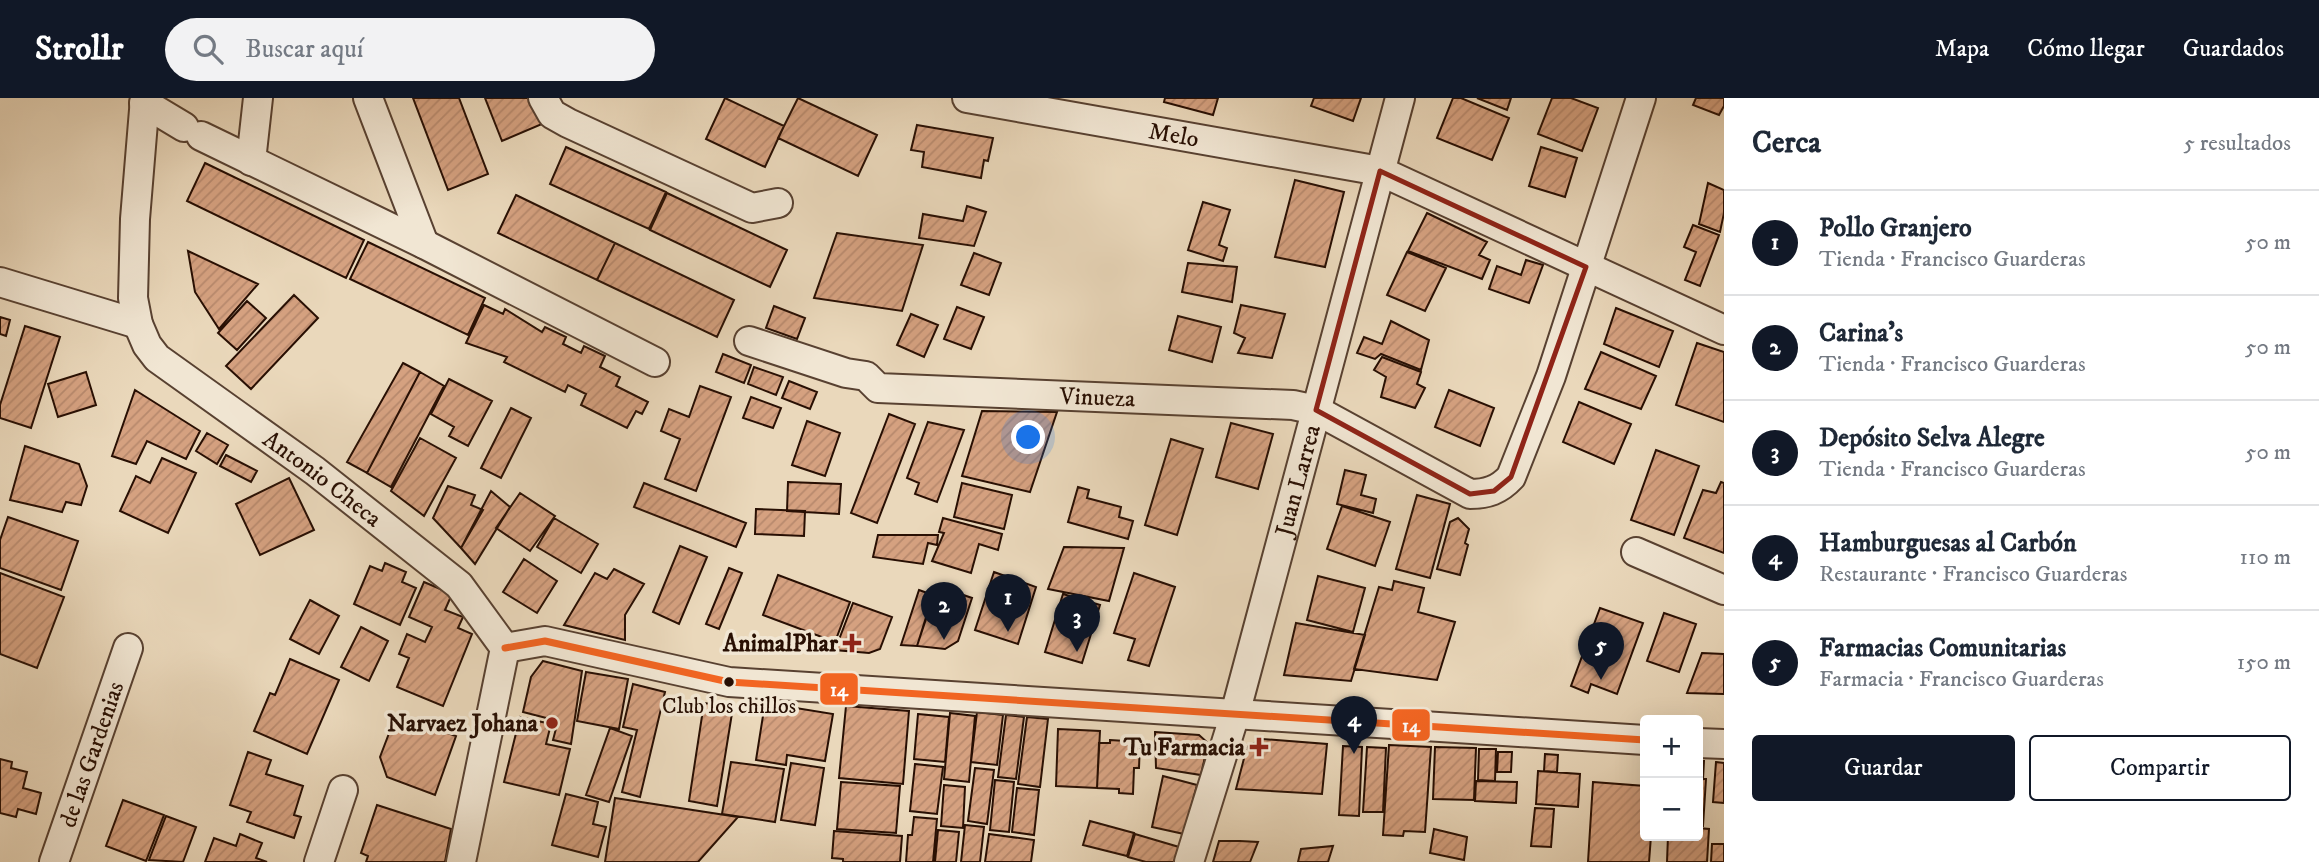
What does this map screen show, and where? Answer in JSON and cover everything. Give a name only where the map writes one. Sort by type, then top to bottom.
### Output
[{"type":"street","points":[[251,161],[258,98]]},
{"type":"street","points":[[368,98],[424,244]]},
{"type":"street","points":[[543,98],[552,114],[568,123],[752,208],[778,203]]},
{"type":"street","name":"Melo","points":[[967,98],[1380,170],[1724,330]]},
{"type":"street","name":"Juan Larrea","points":[[1189,862],[1235,714],[1400,98]]},
{"type":"street","name":"Vinueza","points":[[749,341],[846,373],[866,376],[878,388],[1293,405],[1315,410],[1470,494],[1494,491],[1510,477],[1551,376],[1641,98]]},
{"type":"street","points":[[144,100],[192,132],[424,244],[655,362]]},
{"type":"street","name":"Antonio Checa","points":[[144,100],[132,298],[138,324],[147,345],[157,358],[315,471],[459,585],[505,648]]},
{"type":"street","points":[[0,282],[138,324]]},
{"type":"street","points":[[1636,552],[1724,590]]},
{"type":"street","points":[[461,862],[505,648],[545,641],[729,681],[1640,740]]},
{"type":"street","name":"de las Gardenias","points":[[54,862],[128,649]]},
{"type":"street","points":[[1703,743],[1724,744]]},
{"type":"street","points":[[319,862],[343,790]]},
{"type":"highlighted area","points":[[1380,171],[1586,267],[1511,477],[1494,491],[1470,494],[1316,410]]},
{"type":"building","points":[[413,98],[459,98],[488,174],[448,190]]},
{"type":"building","points":[[485,98],[532,98],[542,124],[502,141]]},
{"type":"building","points":[[725,98],[784,126],[765,167],[706,139]]},
{"type":"building","points":[[798,98],[877,135],[858,176],[778,138]]},
{"type":"building","points":[[1165,98],[1218,98],[1213,115],[1164,102]]},
{"type":"building","points":[[1314,98],[1361,98],[1353,121],[1311,106]]},
{"type":"building","points":[[1453,98],[1461,98],[1509,118],[1492,160],[1437,138]]},
{"type":"building","points":[[1477,98],[1511,98],[1507,110]]},
{"type":"building","points":[[1552,98],[1571,98],[1598,108],[1582,151],[1538,134]]},
{"type":"building","points":[[1696,98],[1724,98],[1724,106],[1719,115],[1693,105]]},
{"type":"building","points":[[917,125],[993,138],[988,161],[984,160],[981,178],[922,167],[924,152],[911,150]]},
{"type":"building","points":[[566,147],[666,192],[649,229],[550,184]]},
{"type":"building","points":[[1541,147],[1577,158],[1565,197],[1529,186]]},
{"type":"building","points":[[205,163],[364,240],[346,278],[187,201]]},
{"type":"building","points":[[1295,180],[1344,192],[1325,267],[1275,257]]},
{"type":"building","points":[[1708,183],[1724,190],[1724,213],[1720,232],[1699,224]]},
{"type":"building","points":[[667,193],[787,250],[770,287],[650,230]]},
{"type":"building","points":[[516,195],[615,243],[597,280],[498,233]]},
{"type":"building","points":[[1203,202],[1230,210],[1219,245],[1227,248],[1223,261],[1188,250]]},
{"type":"building","points":[[967,206],[986,212],[974,246],[919,238],[923,214],[963,221]]},
{"type":"building","points":[[1427,213],[1487,242],[1479,255],[1490,260],[1482,279],[1408,251]]},
{"type":"building","points":[[1693,225],[1719,235],[1700,286],[1685,280],[1696,252],[1684,247]]},
{"type":"building","points":[[837,233],[923,245],[902,311],[814,298]]},
{"type":"building","points":[[368,242],[485,298],[468,335],[350,279]]},
{"type":"building","points":[[615,243],[734,300],[717,337],[597,280]]},
{"type":"building","points":[[188,251],[258,284],[219,329],[195,292]]},
{"type":"building","points":[[1407,252],[1446,268],[1425,311],[1387,295]]},
{"type":"building","points":[[974,253],[1001,263],[989,295],[961,285]]},
{"type":"building","points":[[1526,260],[1543,265],[1529,303],[1489,289],[1497,266],[1521,275]]},
{"type":"building","points":[[1188,263],[1237,267],[1232,302],[1182,292]]},
{"type":"building","points":[[294,295],[318,318],[251,389],[226,366]]},
{"type":"building","points":[[247,301],[266,318],[237,350],[218,333]]},
{"type":"building","points":[[484,305],[503,314],[505,309],[542,332],[545,327],[566,337],[563,344],[581,353],[584,346],[605,356],[600,367],[620,377],[616,386],[648,402],[642,414],[636,411],[627,428],[581,405],[586,394],[568,385],[565,392],[504,362],[507,357],[466,343]]},
{"type":"building","points":[[1241,305],[1285,314],[1272,358],[1238,353],[1245,338],[1234,333]]},
{"type":"building","points":[[774,306],[805,318],[797,339],[766,328]]},
{"type":"building","points":[[957,307],[984,317],[971,349],[944,339]]},
{"type":"building","points":[[1616,308],[1673,331],[1659,367],[1604,344]]},
{"type":"building","points":[[911,314],[938,325],[924,357],[897,345]]},
{"type":"building","points":[[1178,316],[1221,327],[1212,362],[1169,350]]},
{"type":"building","points":[[0,317],[10,320],[6,336],[0,334]]},
{"type":"building","points":[[1391,321],[1429,340],[1421,370],[1381,354],[1375,359],[1357,353],[1364,337],[1382,344]]},
{"type":"building","points":[[25,326],[60,337],[31,428],[0,418],[0,405]]},
{"type":"building","points":[[1697,343],[1724,352],[1724,422],[1676,405]]},
{"type":"building","points":[[1601,352],[1656,376],[1641,409],[1585,389]]},
{"type":"building","points":[[723,354],[751,365],[744,383],[716,372]]},
{"type":"building","points":[[1382,357],[1421,372],[1417,384],[1425,388],[1415,408],[1381,397],[1386,377],[1374,370]]},
{"type":"building","points":[[403,363],[420,372],[367,473],[347,462]]},
{"type":"building","points":[[754,367],[783,377],[776,395],[748,384]]},
{"type":"building","points":[[86,372],[96,405],[58,417],[48,384]]},
{"type":"building","points":[[420,372],[444,386],[391,487],[367,473]]},
{"type":"building","points":[[449,379],[492,401],[468,446],[449,436],[454,427],[431,414]]},
{"type":"building","points":[[789,381],[817,392],[810,409],[782,398]]},
{"type":"building","points":[[700,386],[731,397],[696,491],[665,479],[680,439],[661,431],[669,409],[689,417]]},
{"type":"building","points":[[135,390],[200,431],[186,459],[147,441],[136,464],[112,456]]},
{"type":"building","points":[[1449,390],[1494,408],[1480,446],[1435,427]]},
{"type":"building","points":[[751,397],[781,408],[773,428],[743,418]]},
{"type":"building","points":[[1579,402],[1631,424],[1614,464],[1563,442]]},
{"type":"building","points":[[511,408],[531,418],[501,478],[481,468]]},
{"type":"building","points":[[982,411],[1057,412],[1030,492],[962,476]]},
{"type":"building","points":[[889,414],[915,424],[877,523],[851,513]]},
{"type":"building","points":[[807,421],[840,433],[825,476],[792,465]]},
{"type":"building","points":[[928,422],[964,430],[937,502],[915,494],[919,483],[907,478]]},
{"type":"building","points":[[1231,423],[1273,434],[1258,489],[1216,477]]},
{"type":"building","points":[[207,433],[228,445],[217,464],[196,451]]},
{"type":"building","points":[[420,438],[456,458],[424,516],[391,491]]},
{"type":"building","points":[[1171,439],[1203,449],[1177,535],[1145,525]]},
{"type":"building","points":[[25,446],[79,464],[87,486],[81,505],[66,502],[62,512],[10,500]]},
{"type":"building","points":[[1656,450],[1699,466],[1674,535],[1631,520]]},
{"type":"building","points":[[226,455],[257,471],[251,482],[220,466]]},
{"type":"building","points":[[162,458],[196,473],[168,533],[120,511],[136,476],[150,483]]},
{"type":"building","points":[[1345,470],[1366,475],[1361,495],[1376,499],[1373,513],[1337,504]]},
{"type":"building","points":[[289,478],[314,530],[260,555],[236,504]]},
{"type":"building","points":[[788,482],[841,484],[839,514],[787,511]]},
{"type":"building","points":[[1721,482],[1724,483],[1724,553],[1684,538],[1703,490],[1716,493]]},
{"type":"building","points":[[644,483],[746,523],[736,547],[634,507]]},
{"type":"building","points":[[962,483],[1012,495],[1004,529],[954,517]]},
{"type":"building","points":[[448,486],[475,495],[471,505],[483,510],[461,548],[433,518]]},
{"type":"building","points":[[1078,487],[1089,490],[1087,498],[1121,507],[1119,517],[1133,521],[1128,539],[1068,522]]},
{"type":"building","points":[[491,491],[510,507],[475,564],[461,548]]},
{"type":"building","points":[[520,493],[555,516],[530,551],[496,528]]},
{"type":"building","points":[[1417,495],[1450,504],[1430,578],[1396,569]]},
{"type":"building","points":[[1342,506],[1390,522],[1375,566],[1327,549]]},
{"type":"building","points":[[756,509],[805,511],[804,536],[755,534]]},
{"type":"building","points":[[8,517],[78,541],[61,590],[0,568],[0,540]]},
{"type":"building","points":[[554,518],[598,544],[581,573],[537,547]]},
{"type":"building","points":[[943,518],[1002,534],[998,550],[979,544],[971,573],[932,561],[944,533],[939,532]]},
{"type":"building","points":[[1458,518],[1469,529],[1460,575],[1437,569],[1450,522]]},
{"type":"building","points":[[878,535],[938,535],[937,545],[928,543],[923,564],[873,557]]},
{"type":"building","points":[[680,546],[707,557],[679,624],[653,612]]},
{"type":"building","points":[[1064,547],[1124,548],[1109,601],[1048,589]]},
{"type":"building","points":[[524,559],[557,581],[537,613],[503,592]]},
{"type":"building","points":[[385,563],[406,572],[402,582],[416,588],[400,625],[354,604],[370,566],[382,571]]},
{"type":"building","points":[[729,568],[742,573],[719,629],[706,624]]},
{"type":"building","points":[[614,569],[644,584],[625,615],[625,640],[564,625],[595,573],[607,579]]},
{"type":"building","points":[[994,572],[1036,587],[1018,644],[975,630]]},
{"type":"building","points":[[0,573],[64,597],[37,668],[0,654]]},
{"type":"building","points":[[1134,573],[1175,587],[1149,666],[1128,660],[1135,639],[1114,633]]},
{"type":"building","points":[[778,575],[850,602],[835,642],[763,615]]},
{"type":"building","points":[[1318,576],[1365,588],[1353,632],[1307,620]]},
{"type":"building","points":[[1394,581],[1424,588],[1418,612],[1455,622],[1437,680],[1354,669],[1379,587],[1392,590]]},
{"type":"building","points":[[424,582],[452,594],[445,610],[463,617],[458,628],[472,634],[443,706],[397,687],[409,658],[399,654],[407,634],[425,642],[432,627],[409,617]]},
{"type":"building","points":[[937,586],[972,598],[958,641],[945,649],[917,646]]},
{"type":"building","points":[[919,590],[933,595],[917,646],[901,645]]},
{"type":"building","points":[[1063,594],[1100,605],[1082,663],[1045,652]]},
{"type":"building","points":[[310,600],[339,616],[319,654],[290,639]]},
{"type":"building","points":[[853,603],[892,617],[880,649],[869,653],[835,650]]},
{"type":"building","points":[[1600,608],[1643,623],[1617,694],[1591,684],[1588,693],[1571,686]]},
{"type":"building","points":[[1664,613],[1696,624],[1679,672],[1647,661]]},
{"type":"building","points":[[1296,623],[1365,635],[1351,681],[1284,675]]},
{"type":"building","points":[[361,627],[388,641],[369,681],[341,667]]},
{"type":"building","points":[[1702,653],[1724,654],[1724,694],[1687,693]]},
{"type":"building","points":[[290,659],[339,680],[307,754],[254,731],[270,693],[275,695]]},
{"type":"building","points":[[543,661],[582,671],[571,744],[553,740],[558,721],[523,712],[531,677]]},
{"type":"building","points":[[586,672],[628,679],[619,729],[577,721]]},
{"type":"building","points":[[633,684],[665,692],[640,797],[622,792],[637,730],[623,727]]},
{"type":"building","points":[[704,703],[733,707],[717,806],[689,801]]},
{"type":"building","points":[[765,703],[833,714],[825,761],[787,755],[786,765],[756,760]]},
{"type":"building","points":[[846,706],[909,711],[903,784],[839,778]]},
{"type":"building","points":[[977,712],[1003,715],[997,765],[971,762]]},
{"type":"building","points":[[950,713],[975,716],[969,782],[944,779]]},
{"type":"building","points":[[918,714],[949,717],[945,762],[914,759]]},
{"type":"building","points":[[396,715],[456,736],[435,795],[387,777],[380,757]]},
{"type":"building","points":[[1006,715],[1024,717],[1016,779],[998,777]]},
{"type":"building","points":[[520,717],[551,724],[546,744],[570,749],[559,795],[504,782]]},
{"type":"building","points":[[1027,717],[1048,719],[1040,787],[1018,784]]},
{"type":"building","points":[[610,728],[632,736],[609,802],[586,795]]},
{"type":"building","points":[[1058,729],[1100,731],[1097,788],[1056,786]]},
{"type":"building","points":[[1155,732],[1199,735],[1208,743],[1201,775],[1156,768]]},
{"type":"building","points":[[1262,739],[1327,744],[1322,794],[1236,789],[1247,747]]},
{"type":"building","points":[[1110,740],[1140,742],[1139,768],[1134,768],[1133,794],[1119,793],[1119,789],[1097,788],[1099,743],[1110,743]]},
{"type":"building","points":[[1389,745],[1431,747],[1425,832],[1404,831],[1403,836],[1383,835]]},
{"type":"building","points":[[1343,746],[1362,747],[1359,816],[1339,815]]},
{"type":"building","points":[[1367,747],[1386,748],[1383,812],[1363,812]]},
{"type":"building","points":[[1435,747],[1476,748],[1474,800],[1433,799]]},
{"type":"building","points":[[1479,749],[1496,749],[1495,781],[1478,780]]},
{"type":"building","points":[[248,752],[271,760],[266,774],[303,786],[294,815],[301,817],[294,838],[247,822],[251,812],[230,805]]},
{"type":"building","points":[[1498,752],[1512,752],[1511,772],[1497,772]]},
{"type":"building","points":[[1545,754],[1558,755],[1557,772],[1544,771]]},
{"type":"building","points":[[0,759],[12,762],[11,768],[27,772],[23,788],[41,793],[36,814],[18,809],[16,817],[0,813]]},
{"type":"building","points":[[731,762],[784,769],[775,822],[722,814]]},
{"type":"building","points":[[1716,762],[1724,763],[1724,803],[1713,802]]},
{"type":"building","points":[[791,763],[824,768],[815,825],[781,820]]},
{"type":"building","points":[[915,764],[943,767],[937,814],[910,811]]},
{"type":"building","points":[[975,768],[994,770],[987,824],[968,821]]},
{"type":"building","points":[[1538,771],[1580,774],[1578,807],[1536,804]]},
{"type":"building","points":[[1163,776],[1197,785],[1184,834],[1152,827]]},
{"type":"building","points":[[1703,779],[1706,779],[1703,826]]},
{"type":"building","points":[[995,780],[1014,782],[1009,832],[990,830]]},
{"type":"building","points":[[1476,781],[1517,782],[1516,803],[1475,801]]},
{"type":"building","points":[[841,782],[900,786],[896,833],[837,829]]},
{"type":"building","points":[[1593,782],[1640,786],[1640,841],[1651,841],[1649,862],[1588,862]]},
{"type":"building","points":[[944,785],[965,787],[963,828],[941,826]]},
{"type":"building","points":[[1017,788],[1039,790],[1034,835],[1012,832]]},
{"type":"building","points":[[566,794],[598,802],[593,824],[606,827],[598,857],[552,845]]},
{"type":"building","points":[[615,798],[738,817],[698,862],[605,862]]},
{"type":"building","points":[[123,800],[164,815],[146,861],[106,846]]},
{"type":"building","points":[[377,805],[451,829],[445,862],[366,862],[368,856],[361,853]]},
{"type":"building","points":[[1535,808],[1554,809],[1551,847],[1531,846]]},
{"type":"building","points":[[166,816],[196,827],[183,862],[149,860]]},
{"type":"building","points":[[914,817],[937,819],[933,862],[906,862],[908,835],[912,835]]},
{"type":"building","points":[[1090,821],[1134,833],[1127,856],[1083,845]]},
{"type":"building","points":[[965,825],[984,827],[980,862],[961,862]]},
{"type":"building","points":[[1703,828],[1709,829],[1707,862],[1667,862],[1668,841],[1703,841]]},
{"type":"building","points":[[1434,829],[1467,837],[1464,860],[1430,853]]},
{"type":"building","points":[[938,830],[959,832],[956,862],[935,862]]},
{"type":"building","points":[[834,831],[902,836],[900,862],[843,862],[843,859],[832,858]]},
{"type":"building","points":[[240,834],[262,843],[256,858],[267,862],[205,862],[214,838],[236,846]]},
{"type":"building","points":[[989,834],[1034,840],[1031,862],[985,862]]},
{"type":"building","points":[[1135,834],[1179,847],[1174,862],[1146,862],[1128,857]]},
{"type":"building","points":[[1219,841],[1258,842],[1250,862],[1213,862]]},
{"type":"building","points":[[1712,844],[1724,844],[1724,862],[1711,862]]},
{"type":"building","points":[[1333,846],[1328,862],[1298,862],[1301,849]]},
{"type":"transit line","name":"14","points":[[505,648],[545,641],[729,682],[1640,740]]},
{"type":"place","name":"Pollo Granjero","points":[[1008,632]]},
{"type":"place","name":"Carina's","points":[[944,640]]},
{"type":"place","name":"AnimalPhar","points":[[852,643]]},
{"type":"place","name":"Depósito Selva Alegre","points":[[1077,652]]},
{"type":"place","name":"Farmacias Comunitarias","points":[[1601,680]]},
{"type":"place","name":"Club los chillos","points":[[729,682]]},
{"type":"place","name":"Narvaez Johana","points":[[552,723]]},
{"type":"place","name":"Tu Farmacia","points":[[1259,747]]},
{"type":"place","name":"Hamburguesas al Carbón","points":[[1354,754]]}]
